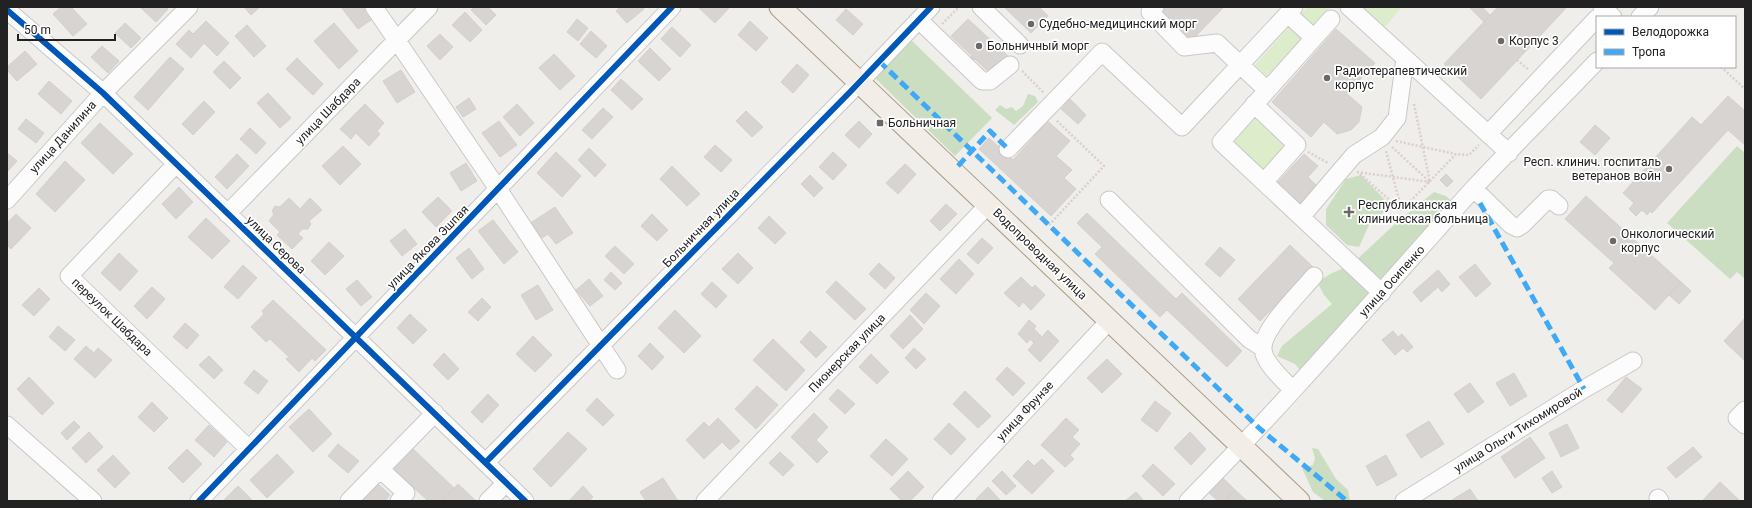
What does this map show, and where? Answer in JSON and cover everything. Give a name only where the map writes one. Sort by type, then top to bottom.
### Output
[{"type":"main road","name":"Водопроводная улица","points":[[780,7],[1300,501]]},
{"type":"street","name":"улица Данилина","points":[[7,200],[102,93],[190,7]]},
{"type":"street","points":[[374,7],[396,42],[498,189],[617,370]]},
{"type":"street","name":"улица Шабдара","points":[[227,214],[396,42],[428,7]]},
{"type":"street","name":"улица Якова Эшпая","points":[[199,501],[672,7]]},
{"type":"street","name":"Больничная улица","points":[[486,462],[931,7]]},
{"type":"street","points":[[981,7],[1020,45]]},
{"type":"street","points":[[1155,7],[1150,12],[1184,47],[1217,43],[1267,90]]},
{"type":"street","points":[[1348,7],[1509,153]]},
{"type":"street","points":[[1641,16],[1650,7]]},
{"type":"street","name":"улица Серова","points":[[7,10],[102,93],[525,501]]},
{"type":"street","points":[[1008,149],[1102,52],[1182,128],[1291,10],[1314,38]]},
{"type":"street","points":[[1331,19],[1221,142],[1382,293]]},
{"type":"street","points":[[919,20],[982,81],[990,80],[1010,65]]},
{"type":"street","points":[[1488,134],[1596,21]]},
{"type":"street","points":[[1300,217],[1354,155],[1382,137],[1397,118],[1405,58]]},
{"type":"street","name":"улица Осипенко","points":[[1188,501],[1242,446],[1382,293],[1474,189],[1596,62]]},
{"type":"street","points":[[1254,104],[1297,146],[1264,182]]},
{"type":"street","name":"переулок Шабдара","points":[[176,164],[69,276],[249,449]]},
{"type":"street","points":[[1474,189],[1511,225],[1517,228],[1522,226],[1548,199],[1551,199],[1559,206]]},
{"type":"street","points":[[1109,200],[1250,339],[1263,348],[1270,364],[1293,390]]},
{"type":"street","name":"Пионерская улица","points":[[705,501],[988,205]]},
{"type":"street","points":[[1263,348],[1266,334],[1274,322],[1314,276]]},
{"type":"street","name":"улица Фрунзе","points":[[941,501],[1110,320]]},
{"type":"street","name":"улица Ольги Тихомировой","points":[[1404,501],[1584,389],[1633,361]]},
{"type":"street","points":[[1745,410],[1737,418],[1745,425]]},
{"type":"street","points":[[349,501],[435,413]]},
{"type":"street","points":[[7,425],[93,501]]},
{"type":"street","points":[[380,469],[406,493],[399,501]]},
{"type":"street","points":[[488,501],[506,483]]},
{"type":"path","points":[[933,34],[959,7]]},
{"type":"path","points":[[1010,65],[1020,74],[1022,71],[1050,106],[1104,166],[1049,226]]},
{"type":"path","points":[[1722,68],[1745,89]]},
{"type":"path","points":[[1414,103],[1430,182]]},
{"type":"path","points":[[1382,137],[1456,154],[1469,155],[1488,134]]},
{"type":"path","points":[[1382,137],[1430,182]]},
{"type":"path","points":[[1382,137],[1402,211]]},
{"type":"path","points":[[1402,211],[1456,154]]},
{"type":"path","points":[[1359,173],[1402,211]]},
{"type":"green space","points":[[1307,7],[1331,7],[1314,26],[1301,14]]},
{"type":"green space","points":[[1362,7],[1402,7],[1385,27]]},
{"type":"green space","points":[[1290,26],[1303,37],[1267,76],[1255,65]]},
{"type":"green space","points":[[909,38],[992,118],[955,156],[873,76]]},
{"type":"green space","points":[[1028,94],[1035,96],[1038,102],[1014,125],[995,110],[1000,105],[1006,109],[1012,107],[1016,111],[1023,106]]},
{"type":"green space","points":[[1257,114],[1291,145],[1259,178],[1226,146]]},
{"type":"green space","points":[[1737,146],[1745,153],[1745,279],[1737,272],[1730,279],[1667,223]]},
{"type":"green space","points":[[1361,175],[1385,200],[1383,213],[1369,225],[1359,247],[1347,245],[1326,225],[1326,209],[1346,179]]},
{"type":"green space","points":[[1434,192],[1446,196],[1453,202],[1301,371],[1295,364],[1277,356],[1282,346],[1332,304],[1324,295],[1317,282],[1332,273],[1351,265],[1396,223]]},
{"type":"green space","points":[[1312,448],[1318,449],[1336,479],[1348,490],[1350,501],[1325,501],[1313,492],[1302,468],[1313,465],[1315,458]]},
{"type":"building","points":[[61,7],[71,7],[87,24],[73,36],[53,14]]},
{"type":"building","points":[[140,7],[166,7],[168,9],[156,22]]},
{"type":"building","points":[[244,7],[260,7],[251,15]]},
{"type":"building","points":[[341,7],[368,7],[364,11],[371,20],[358,29]]},
{"type":"building","points":[[474,7],[488,7],[496,15],[486,25],[471,10]]},
{"type":"building","points":[[620,7],[642,7],[644,9],[627,23],[616,11]]},
{"type":"building","points":[[698,7],[730,7],[715,23]]},
{"type":"building","name":"Судебно-медицинский морг","points":[[1004,7],[1039,7],[1048,16],[1031,33]]},
{"type":"building","points":[[1158,7],[1224,7],[1191,41],[1178,28],[1175,32]]},
{"type":"building","points":[[1469,7],[1482,7],[1490,15],[1484,22]]},
{"type":"building","name":"Корпус 3","points":[[1498,7],[1567,7],[1481,99],[1444,64]]},
{"type":"building","points":[[846,9],[863,24],[853,35],[836,20]]},
{"type":"building","points":[[465,12],[482,30],[470,42],[452,25]]},
{"type":"building","points":[[577,19],[588,28],[578,41],[567,32]]},
{"type":"building","name":"Больничный морг","points":[[968,19],[1009,57],[992,75],[975,59],[972,62],[969,59],[972,56],[951,36]]},
{"type":"building","points":[[206,21],[229,43],[217,56],[204,43],[191,58],[176,44],[189,30],[193,34]]},
{"type":"building","points":[[750,21],[768,38],[756,51],[738,35]]},
{"type":"building","points":[[125,23],[141,38],[131,48],[115,33]]},
{"type":"building","points":[[334,23],[358,51],[339,69],[314,41]]},
{"type":"building","points":[[247,25],[266,46],[254,57],[235,36]]},
{"type":"building","points":[[672,27],[691,45],[680,57],[661,39]]},
{"type":"building","name":"Радиотерапевтический корпус","points":[[1336,29],[1375,63],[1347,94],[1362,107],[1359,122],[1351,130],[1337,134],[1324,122],[1311,137],[1272,102]]},
{"type":"building","points":[[591,31],[607,46],[596,58],[580,44]]},
{"type":"building","points":[[440,34],[453,47],[440,60],[427,46]]},
{"type":"building","points":[[102,46],[119,61],[108,73],[91,57]]},
{"type":"building","points":[[650,48],[671,69],[659,81],[638,61]]},
{"type":"building","points":[[25,51],[37,64],[17,81],[7,70],[7,67]]},
{"type":"building","points":[[554,54],[575,76],[560,90],[539,68]]},
{"type":"building","points":[[170,57],[184,69],[148,110],[134,97]]},
{"type":"building","points":[[297,58],[323,84],[313,95],[286,69]]},
{"type":"building","points":[[224,61],[241,78],[230,89],[213,72]]},
{"type":"building","points":[[797,64],[809,75],[793,93],[781,82]]},
{"type":"building","points":[[401,70],[415,92],[397,103],[383,81]]},
{"type":"building","points":[[621,79],[643,99],[632,110],[611,90]]},
{"type":"building","points":[[49,81],[72,101],[61,114],[38,94]]},
{"type":"building","points":[[268,93],[291,118],[280,128],[257,103]]},
{"type":"building","name":"Респ. клинич. госпиталь ветеранов войн","points":[[1728,96],[1745,111],[1745,145],[1728,130],[1652,213],[1650,211],[1647,215],[1642,210],[1636,216],[1629,209],[1634,203],[1623,193],[1692,117],[1701,125]]},
{"type":"building","points":[[469,98],[476,109],[463,117],[456,107]]},
{"type":"building","points":[[1070,99],[1086,115],[1078,124],[1061,109]]},
{"type":"building","points":[[204,101],[215,112],[193,135],[182,124]]},
{"type":"building","points":[[365,104],[384,123],[377,131],[380,134],[369,146],[356,133],[351,139],[340,129]]},
{"type":"building","points":[[517,104],[534,123],[520,136],[503,117]]},
{"type":"building","points":[[603,108],[613,117],[592,139],[582,130]]},
{"type":"building","points":[[746,111],[763,127],[752,137],[736,121]]},
{"type":"building","points":[[1044,118],[1070,141],[1056,156],[1072,170],[1064,178],[1076,189],[1051,216],[979,149],[989,138],[1013,160],[1035,136],[1031,132]]},
{"type":"building","points":[[26,119],[44,133],[36,143],[18,129]]},
{"type":"building","points":[[499,121],[517,145],[500,157],[482,133]]},
{"type":"building","points":[[859,121],[872,134],[859,148],[845,135]]},
{"type":"building","points":[[100,123],[133,154],[113,174],[81,143]]},
{"type":"building","points":[[1595,125],[1610,138],[1595,155],[1580,142]]},
{"type":"building","points":[[250,128],[266,143],[256,154],[240,139]]},
{"type":"building","points":[[715,145],[732,160],[721,172],[704,157]]},
{"type":"building","points":[[343,146],[361,164],[340,185],[322,166]]},
{"type":"building","points":[[589,148],[606,165],[595,177],[578,160]]},
{"type":"building","points":[[556,152],[581,176],[562,197],[537,173]]},
{"type":"building","points":[[833,152],[847,165],[833,180],[819,167]]},
{"type":"building","points":[[7,153],[17,161],[8,171],[7,170]]},
{"type":"building","points":[[237,154],[249,166],[227,189],[215,177]]},
{"type":"building","points":[[1304,154],[1318,166],[1308,177],[1317,186],[1300,203],[1278,182]]},
{"type":"building","points":[[65,161],[85,180],[55,212],[36,194]]},
{"type":"building","points":[[466,163],[477,181],[461,191],[450,173]]},
{"type":"building","points":[[905,164],[916,174],[898,194],[886,183]]},
{"type":"building","points":[[672,166],[700,194],[687,206],[660,179]]},
{"type":"building","points":[[1446,174],[1453,181],[1447,187],[1440,180]]},
{"type":"building","points":[[810,175],[823,188],[814,197],[801,184]]},
{"type":"building","points":[[179,187],[193,202],[176,219],[162,204]]},
{"type":"building","name":"Онкологический корпус","points":[[1586,196],[1681,282],[1655,310],[1609,268],[1614,263],[1565,219]]},
{"type":"building","points":[[438,197],[452,211],[436,227],[422,212]]},
{"type":"building","points":[[289,198],[300,209],[310,198],[322,210],[309,221],[311,224],[308,229],[302,229],[298,234],[303,238],[292,249],[277,235],[280,232],[269,221],[274,214],[272,211],[275,206],[280,207]]},
{"type":"building","points":[[946,204],[957,214],[940,231],[930,221]]},
{"type":"building","points":[[555,207],[573,233],[556,244],[548,234],[539,240],[529,224]]},
{"type":"building","points":[[1087,213],[1176,299],[1182,293],[1242,351],[1227,367],[1167,310],[1160,317],[1095,254],[1102,247],[1077,223]]},
{"type":"building","points":[[16,214],[31,228],[11,249],[7,245],[7,223]]},
{"type":"building","points":[[652,214],[668,230],[657,241],[641,226]]},
{"type":"building","points":[[769,216],[786,233],[775,244],[758,228]]},
{"type":"building","points":[[206,218],[230,241],[212,259],[188,237]]},
{"type":"building","points":[[493,220],[518,252],[504,264],[478,231]]},
{"type":"building","points":[[405,229],[417,244],[402,256],[390,241]]},
{"type":"building","points":[[982,238],[993,248],[978,264],[967,254]]},
{"type":"building","points":[[329,242],[344,256],[325,275],[311,261]]},
{"type":"building","points":[[1290,245],[1313,267],[1260,321],[1238,299]]},
{"type":"building","points":[[615,246],[634,264],[624,274],[605,256]]},
{"type":"building","points":[[1220,247],[1235,260],[1220,277],[1205,264]]},
{"type":"building","points":[[469,248],[484,269],[472,279],[456,258]]},
{"type":"building","points":[[119,253],[138,271],[120,291],[101,273]]},
{"type":"building","points":[[738,253],[753,268],[738,284],[722,269]]},
{"type":"building","points":[[959,259],[974,274],[956,294],[940,279]]},
{"type":"building","points":[[879,263],[895,278],[885,289],[869,274]]},
{"type":"building","points":[[1475,264],[1491,284],[1476,297],[1459,277]]},
{"type":"building","points":[[243,265],[257,278],[238,299],[224,287]]},
{"type":"building","points":[[1438,270],[1450,284],[1442,292],[1438,287],[1421,302],[1413,292]]},
{"type":"building","points":[[611,272],[622,283],[615,290],[604,280]]},
{"type":"building","points":[[1021,277],[1032,288],[1035,285],[1045,295],[1031,310],[1023,302],[1019,307],[1004,293]]},
{"type":"building","points":[[589,279],[603,296],[590,306],[576,290]]},
{"type":"building","points":[[357,280],[372,297],[361,306],[346,289]]},
{"type":"building","points":[[836,281],[866,309],[855,320],[826,292]]},
{"type":"building","points":[[712,282],[727,296],[716,308],[701,294]]},
{"type":"building","points":[[1681,282],[1691,291],[1679,304],[1669,295]]},
{"type":"building","points":[[538,285],[553,310],[536,320],[521,295]]},
{"type":"building","points":[[152,287],[165,299],[147,319],[134,306]]},
{"type":"building","points":[[39,288],[50,299],[34,316],[22,305]]},
{"type":"building","points":[[926,293],[940,306],[924,324],[910,310]]},
{"type":"building","points":[[482,298],[491,307],[478,321],[468,312]]},
{"type":"building","points":[[273,300],[326,350],[315,361],[312,358],[299,372],[286,359],[289,357],[270,339],[266,342],[251,327],[264,314],[262,311]]},
{"type":"building","points":[[675,310],[701,336],[684,353],[658,328]]},
{"type":"building","points":[[410,314],[427,330],[413,344],[397,328]]},
{"type":"building","points":[[910,315],[923,329],[903,349],[890,336]]},
{"type":"building","points":[[1745,318],[1745,359],[1744,360],[1724,341]]},
{"type":"building","points":[[1029,320],[1036,326],[1034,329],[1042,337],[1048,330],[1059,341],[1040,362],[1028,350],[1034,343],[1030,339],[1027,343],[1018,334]]},
{"type":"building","points":[[185,323],[199,335],[187,349],[173,337]]},
{"type":"building","points":[[58,326],[75,340],[65,351],[49,337]]},
{"type":"building","points":[[810,331],[827,347],[816,358],[800,342]]},
{"type":"building","points":[[1393,331],[1398,337],[1402,334],[1413,347],[1407,352],[1403,348],[1395,355],[1382,340]]},
{"type":"building","points":[[533,336],[552,355],[535,372],[516,354]]},
{"type":"building","points":[[773,339],[805,370],[786,391],[753,360]]},
{"type":"building","points":[[650,343],[664,357],[652,370],[638,356]]},
{"type":"building","points":[[86,346],[94,353],[98,348],[112,360],[95,378],[74,359]]},
{"type":"building","points":[[914,348],[926,359],[916,369],[905,358]]},
{"type":"building","points":[[444,353],[459,369],[448,380],[433,365]]},
{"type":"building","points":[[871,354],[889,372],[877,384],[859,367]]},
{"type":"building","points":[[209,356],[223,370],[214,379],[199,365]]},
{"type":"building","points":[[1107,359],[1122,374],[1102,393],[1087,378]]},
{"type":"building","points":[[1007,367],[1025,383],[1013,396],[996,379]]},
{"type":"building","points":[[254,370],[268,381],[258,394],[244,383]]},
{"type":"building","points":[[1514,373],[1527,396],[1510,406],[1496,383]]},
{"type":"building","points":[[29,377],[54,403],[42,415],[17,389]]},
{"type":"building","points":[[1626,377],[1642,389],[1622,413],[1607,400]]},
{"type":"building","points":[[1470,383],[1484,402],[1468,413],[1454,394]]},
{"type":"building","points":[[757,386],[778,405],[756,429],[735,409]]},
{"type":"building","points":[[838,389],[855,404],[845,414],[829,399]]},
{"type":"building","points":[[965,391],[991,416],[978,428],[953,404]]},
{"type":"building","points":[[488,394],[499,405],[482,423],[471,412]]},
{"type":"building","points":[[597,398],[614,415],[603,426],[586,410]]},
{"type":"building","points":[[1155,401],[1171,413],[1157,432],[1141,420]]},
{"type":"building","points":[[152,402],[168,418],[154,432],[138,417]]},
{"type":"building","points":[[309,409],[332,434],[313,452],[289,427]]},
{"type":"building","points":[[814,413],[828,427],[816,440],[828,452],[817,463],[791,437]]},
{"type":"building","points":[[718,418],[740,441],[730,450],[722,442],[704,459],[686,440],[704,422],[709,427]]},
{"type":"building","points":[[1066,418],[1079,430],[1072,437],[1080,444],[1070,455],[1074,459],[1065,467],[1041,445]]},
{"type":"building","points":[[74,421],[80,427],[67,440],[61,433]]},
{"type":"building","points":[[1429,421],[1444,444],[1421,458],[1406,435]]},
{"type":"building","points":[[949,423],[966,439],[951,455],[934,439]]},
{"type":"building","points":[[1567,424],[1579,448],[1561,457],[1549,433]]},
{"type":"building","points":[[209,425],[227,442],[214,457],[195,440]]},
{"type":"building","points":[[89,432],[103,447],[86,463],[72,448]]},
{"type":"building","points":[[568,432],[587,449],[551,487],[533,469]]},
{"type":"building","points":[[1190,432],[1206,449],[1191,465],[1174,448]]},
{"type":"building","points":[[1530,437],[1545,458],[1515,478],[1501,457]]},
{"type":"building","points":[[886,439],[908,459],[892,476],[870,456]]},
{"type":"building","points":[[338,444],[359,461],[348,473],[328,456]]},
{"type":"building","points":[[1693,447],[1702,457],[1676,478],[1667,468]]},
{"type":"building","points":[[412,448],[454,488],[442,501],[428,501],[393,468]]},
{"type":"building","points":[[187,449],[202,464],[183,483],[168,468]]},
{"type":"building","points":[[780,452],[794,465],[783,476],[769,463]]},
{"type":"building","points":[[277,454],[294,472],[267,498],[250,480]]},
{"type":"building","points":[[113,455],[130,473],[115,488],[97,470]]},
{"type":"building","points":[[1386,455],[1397,475],[1377,486],[1366,466]]},
{"type":"building","points":[[1042,459],[1054,471],[1032,494],[1013,476],[1028,460],[1034,466]]},
{"type":"building","points":[[1153,464],[1175,484],[1163,496],[1142,476]]},
{"type":"building","points":[[908,471],[924,487],[910,501],[902,501],[890,489]]},
{"type":"building","points":[[1002,471],[1016,486],[1006,495],[992,481]]},
{"type":"building","points":[[1552,471],[1562,487],[1552,493],[1542,478]]},
{"type":"building","points":[[1221,476],[1235,490],[1225,501],[1218,501],[1207,491]]},
{"type":"building","points":[[663,478],[678,501],[646,501],[640,492]]},
{"type":"building","points":[[1720,482],[1740,501],[1702,501]]},
{"type":"building","points":[[378,484],[390,495],[385,501],[361,501]]},
{"type":"building","points":[[458,484],[476,501],[442,501]]},
{"type":"building","points":[[238,486],[253,501],[223,501]]},
{"type":"building","points":[[583,486],[593,497],[589,501],[569,501]]},
{"type":"building","points":[[988,487],[1001,501],[978,501],[976,499]]},
{"type":"building","points":[[1470,489],[1478,501],[1452,500]]},
{"type":"building","points":[[1235,490],[1247,501],[1225,501]]},
{"type":"building","points":[[1136,492],[1144,501],[1125,501]]},
{"type":"marked path","points":[[879,61],[1259,428],[1347,501]]},
{"type":"marked path","points":[[958,166],[990,131],[1008,149]]},
{"type":"marked path","points":[[1480,203],[1584,389]]},
{"type":"cycle path","points":[[199,501],[672,7]]},
{"type":"cycle path","points":[[486,462],[851,91],[931,7]]},
{"type":"cycle path","points":[[7,10],[103,93],[525,501]]},
{"type":"place","name":"Судебно-медицинский морг","points":[[1031,24]]},
{"type":"place","name":"Корпус 3","points":[[1501,41]]},
{"type":"place","name":"Больничный морг","points":[[979,46]]},
{"type":"place","name":"Радиотерапевтический корпус","points":[[1327,78]]},
{"type":"place","name":"Больничная","points":[[880,123]]},
{"type":"place","name":"Респ. клинич. госпиталь ветеранов войн","points":[[1669,169]]},
{"type":"place","name":"Республиканская клиническая больница","points":[[1349,212]]},
{"type":"place","name":"Онкологический корпус","points":[[1613,241]]}]
